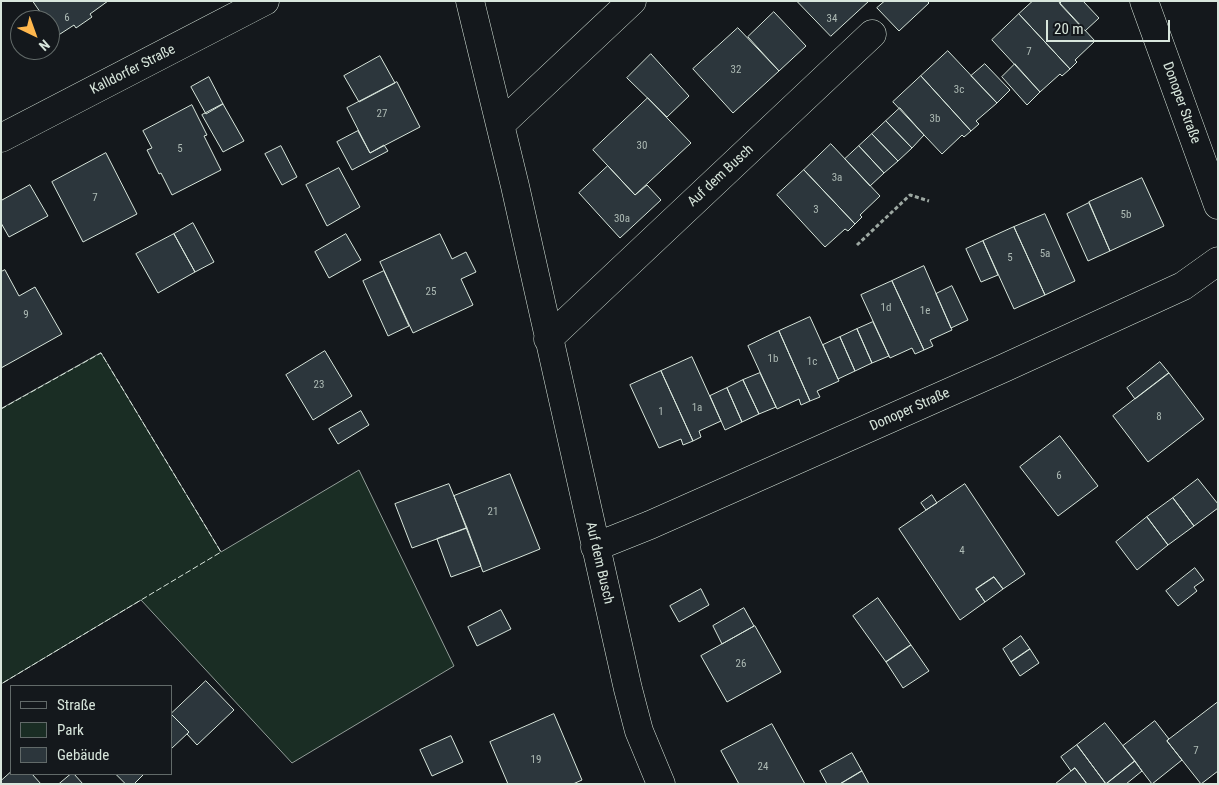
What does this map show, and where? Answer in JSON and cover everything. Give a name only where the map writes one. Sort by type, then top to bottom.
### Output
[{"type":"street","name":"Kalldorfer Straße","points":[[1,138],[265,1]]},
{"type":"street","name":"Auf dem Busch","points":[[470,1],[501,124],[595,548],[639,731],[661,784]]},
{"type":"street","points":[[501,124],[632,1]]},
{"type":"street","name":"Donoper Straße","points":[[1144,1],[1218,205]]},
{"type":"street","name":"Auf dem Busch","points":[[548,339],[872,34]]},
{"type":"street","name":"Donoper Straße","points":[[595,548],[1004,368],[1183,286],[1218,261]]},
{"type":"path","points":[[857,245],[910,195],[929,201]]},
{"type":"green space","points":[[101,353],[221,552],[359,470],[454,666],[292,763],[141,600],[1,684],[1,409]]},
{"type":"building","points":[[33,1],[108,1],[90,14],[92,17],[76,28],[74,25],[60,34],[60,10],[39,10]]},
{"type":"building","points":[[797,1],[869,1],[831,36]]},
{"type":"building","points":[[885,1],[927,1],[929,3],[899,31],[877,8]]},
{"type":"building","points":[[1033,1],[1058,1],[1095,41],[1075,60],[1077,62],[1070,69],[1019,14]]},
{"type":"building","points":[[1062,1],[1083,1],[1099,18],[1085,31],[1060,4]]},
{"type":"building","points":[[774,12],[806,46],[779,71],[748,37]]},
{"type":"building","points":[[1019,14],[1070,69],[1062,76],[1060,74],[1040,92],[992,40]]},
{"type":"building","points":[[738,28],[779,71],[733,113],[693,69]]},
{"type":"building","points":[[948,51],[997,103],[976,121],[979,124],[971,131],[921,76]]},
{"type":"building","points":[[651,54],[689,96],[667,117],[627,78]]},
{"type":"building","points":[[380,56],[395,83],[359,102],[344,76]]},
{"type":"building","points":[[985,64],[1010,90],[997,103],[971,76]]},
{"type":"building","points":[[1015,64],[1040,92],[1027,105],[1002,77]]},
{"type":"building","points":[[921,76],[971,131],[964,137],[962,135],[942,154],[893,102]]},
{"type":"building","points":[[209,77],[223,104],[206,114],[191,87]]},
{"type":"building","points":[[397,82],[420,127],[370,153],[347,108]]},
{"type":"building","points":[[648,98],[691,143],[635,195],[593,150]]},
{"type":"building","points":[[223,104],[244,141],[223,152],[202,115]]},
{"type":"building","points":[[192,105],[207,135],[204,136],[221,170],[172,195],[147,150],[152,148],[143,131]]},
{"type":"building","points":[[900,108],[924,135],[912,148],[886,121]]},
{"type":"building","points":[[886,121],[912,148],[898,161],[872,134]]},
{"type":"building","points":[[358,131],[370,153],[384,145],[388,151],[352,170],[337,142]]},
{"type":"building","points":[[872,134],[898,161],[884,173],[859,146]]},
{"type":"building","points":[[831,144],[880,196],[860,215],[862,217],[855,224],[804,170]]},
{"type":"building","points":[[281,146],[297,177],[282,185],[265,154]]},
{"type":"building","points":[[859,146],[884,173],[870,186],[845,159]]},
{"type":"building","points":[[106,153],[137,214],[83,242],[52,182]]},
{"type":"building","points":[[608,166],[635,195],[647,185],[661,200],[620,238],[579,193]]},
{"type":"building","points":[[339,168],[360,207],[327,226],[306,185]]},
{"type":"building","points":[[804,170],[855,224],[848,231],[845,229],[825,247],[777,195]]},
{"type":"building","points":[[1142,178],[1164,226],[1110,251],[1089,202]]},
{"type":"building","points":[[30,185],[48,216],[9,237],[1,223],[1,201]]},
{"type":"building","points":[[1089,203],[1110,251],[1088,261],[1067,214]]},
{"type":"building","points":[[1045,214],[1075,281],[1045,295],[1014,227]]},
{"type":"building","points":[[193,223],[214,262],[195,272],[174,234]]},
{"type":"building","points":[[1014,227],[1045,295],[1014,309],[983,241]]},
{"type":"building","points":[[174,234],[195,272],[158,293],[136,254]]},
{"type":"building","points":[[346,234],[361,260],[329,278],[315,252]]},
{"type":"building","points":[[440,234],[452,259],[466,252],[476,272],[461,279],[473,305],[413,333],[380,262]]},
{"type":"building","points":[[983,241],[998,275],[981,282],[966,249]]},
{"type":"building","points":[[924,266],[952,330],[930,340],[933,346],[924,350],[892,281]]},
{"type":"building","points":[[5,270],[19,296],[35,287],[62,334],[1,368],[1,272]]},
{"type":"building","points":[[384,271],[409,326],[388,336],[363,281]]},
{"type":"building","points":[[892,281],[924,350],[915,354],[912,348],[890,358],[861,295]]},
{"type":"building","points":[[952,286],[968,320],[951,328],[936,294]]},
{"type":"building","points":[[810,317],[839,381],[817,391],[820,397],[810,401],[779,331]]},
{"type":"building","points":[[873,322],[889,356],[872,363],[857,329]]},
{"type":"building","points":[[857,329],[872,363],[855,371],[840,337]]},
{"type":"building","points":[[779,331],[810,401],[801,405],[799,399],[777,409],[748,346]]},
{"type":"building","points":[[840,337],[855,371],[838,379],[823,345]]},
{"type":"building","points":[[325,351],[352,396],[313,420],[286,375]]},
{"type":"building","points":[[692,357],[721,421],[699,431],[701,437],[693,441],[661,371]]},
{"type":"building","points":[[1160,362],[1169,373],[1135,399],[1127,388]]},
{"type":"building","points":[[661,371],[693,441],[683,445],[681,439],[659,448],[630,385]]},
{"type":"building","points":[[760,373],[776,407],[759,414],[743,380]]},
{"type":"building","points":[[1169,373],[1204,419],[1148,462],[1113,416]]},
{"type":"building","points":[[743,380],[759,414],[742,422],[727,388]]},
{"type":"building","points":[[727,388],[742,422],[725,430],[710,396]]},
{"type":"building","points":[[361,411],[369,425],[338,444],[329,429]]},
{"type":"building","points":[[1060,436],[1098,486],[1058,516],[1020,467]]},
{"type":"building","points":[[510,474],[540,549],[483,572],[454,496]]},
{"type":"building","points":[[1198,479],[1218,504],[1218,508],[1194,526],[1173,498]]},
{"type":"building","points":[[449,484],[467,528],[412,548],[395,504]]},
{"type":"building","points":[[965,484],[1025,574],[1003,589],[994,577],[976,589],[985,602],[960,620],[899,529]]},
{"type":"building","points":[[932,495],[937,503],[926,510],[921,503]]},
{"type":"building","points":[[1173,498],[1194,526],[1168,545],[1147,517]]},
{"type":"building","points":[[1147,517],[1168,545],[1137,570],[1116,542]]},
{"type":"building","points":[[467,528],[481,566],[451,577],[437,539]]},
{"type":"building","points":[[1195,568],[1204,580],[1194,587],[1197,591],[1178,606],[1166,591]]},
{"type":"building","points":[[994,577],[1003,589],[985,602],[976,589]]},
{"type":"building","points":[[701,589],[709,605],[679,622],[670,606]]},
{"type":"building","points":[[878,598],[911,645],[886,662],[853,616]]},
{"type":"building","points":[[744,608],[754,626],[722,644],[713,626]]},
{"type":"building","points":[[501,610],[511,629],[477,646],[468,627]]},
{"type":"building","points":[[755,626],[781,672],[727,702],[701,656]]},
{"type":"building","points":[[1021,636],[1030,649],[1011,662],[1003,649]]},
{"type":"building","points":[[911,645],[929,671],[903,688],[886,662]]},
{"type":"building","points":[[1030,649],[1039,663],[1020,676],[1011,662]]},
{"type":"building","points":[[206,681],[234,710],[197,745],[187,734],[189,732],[172,713]]},
{"type":"building","points":[[1218,702],[1218,771],[1201,784],[1167,741]]},
{"type":"building","points":[[554,714],[582,780],[573,784],[508,784],[490,742]]},
{"type":"building","points":[[172,715],[189,732],[172,748]]},
{"type":"building","points":[[1155,721],[1169,739],[1167,741],[1182,760],[1152,784],[1123,746]]},
{"type":"building","points":[[1105,723],[1135,761],[1106,784],[1077,745]]},
{"type":"building","points":[[772,724],[805,784],[739,784],[721,751]]},
{"type":"building","points":[[451,736],[463,762],[432,776],[420,750]]},
{"type":"building","points":[[1077,745],[1106,784],[1087,784],[1075,768],[1071,771],[1061,757]]},
{"type":"building","points":[[852,753],[862,771],[840,784],[827,784],[820,771]]},
{"type":"building","points":[[1135,761],[1142,771],[1126,784],[1106,784]]},
{"type":"building","points":[[1075,768],[1087,784],[1055,784],[1071,771]]},
{"type":"building","points":[[862,771],[869,784],[840,784]]},
{"type":"building","points":[[10,773],[10,775],[33,775],[41,784],[1,784],[1,781]]},
{"type":"building","points":[[70,775],[75,775],[83,784],[59,784]]},
{"type":"building","points":[[117,775],[143,775],[134,784],[126,784]]},
{"type":"fence","points":[[1,409],[101,353],[221,552],[1,684]]}]
